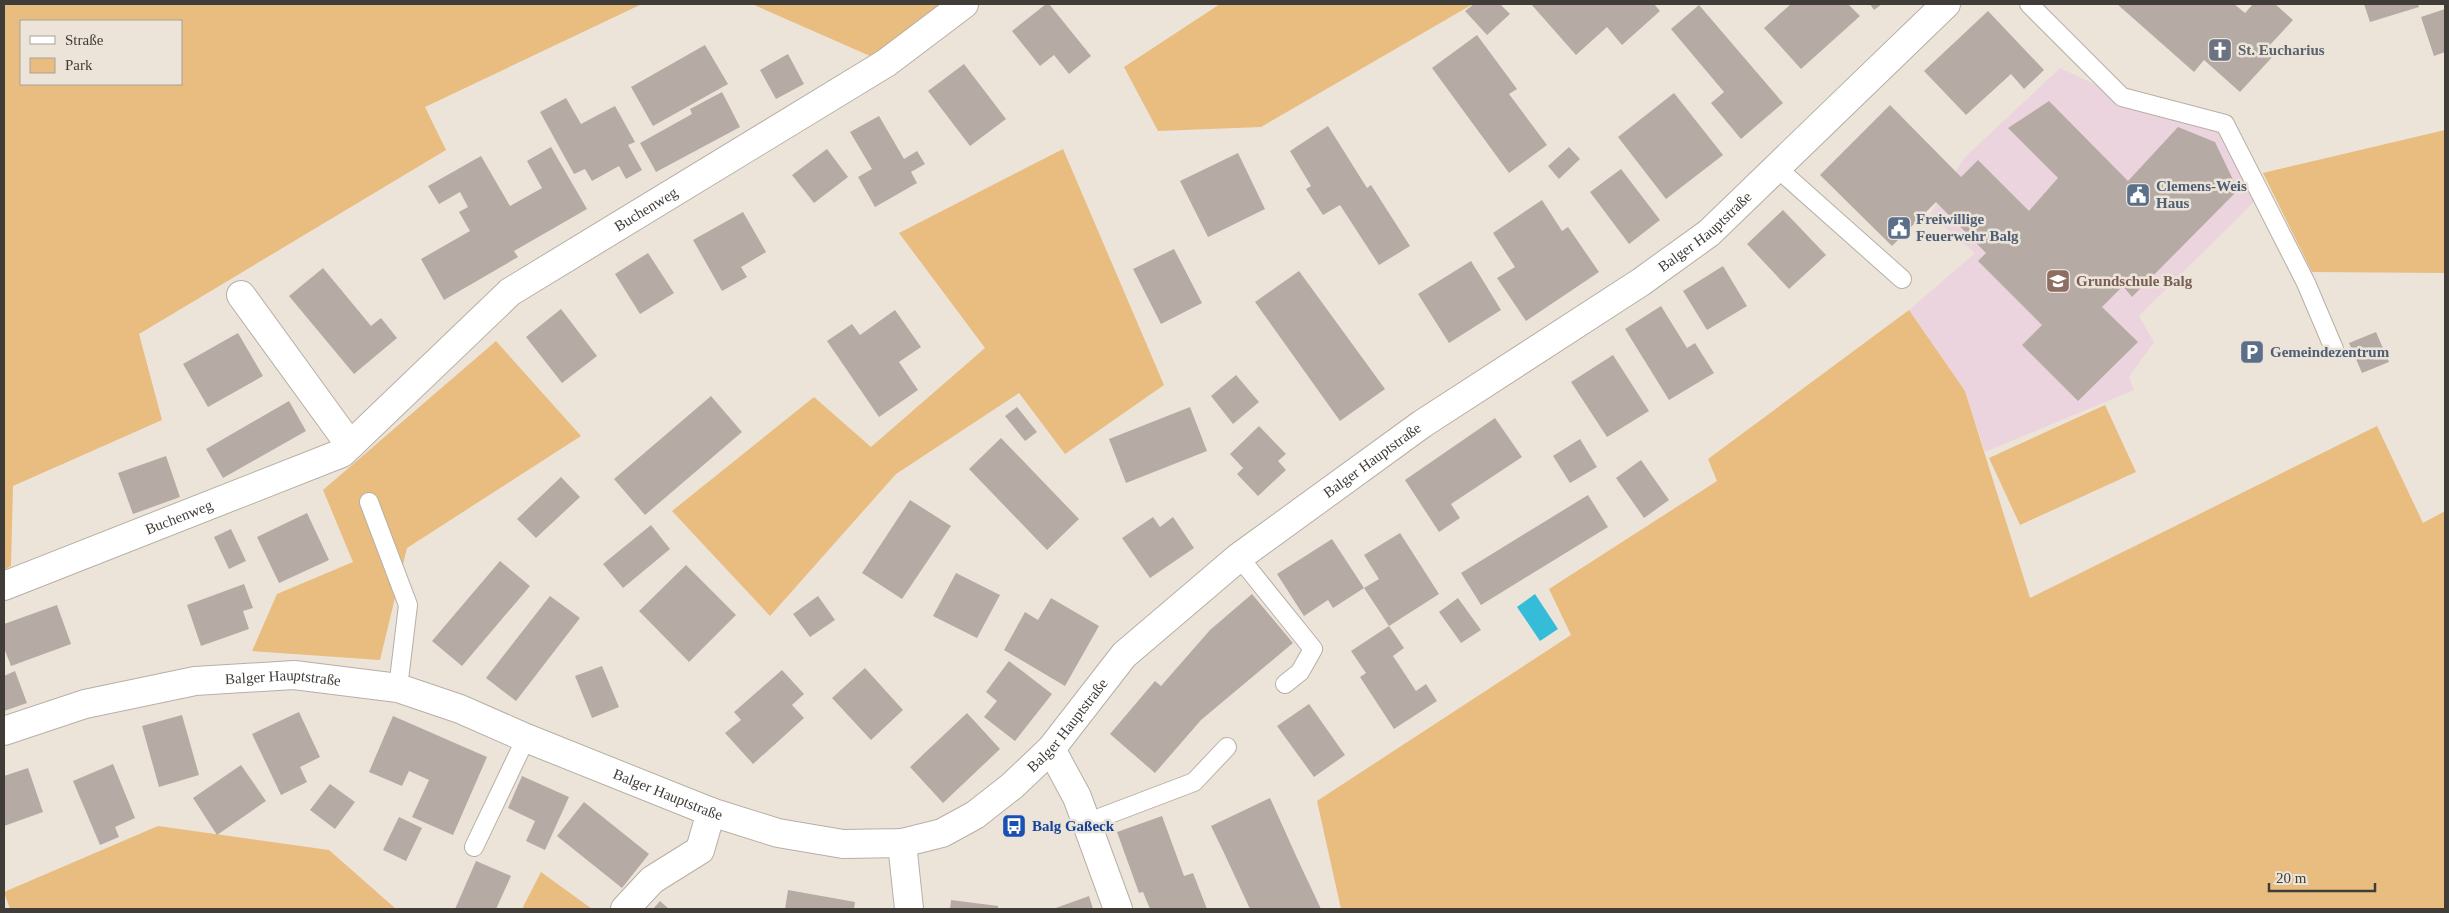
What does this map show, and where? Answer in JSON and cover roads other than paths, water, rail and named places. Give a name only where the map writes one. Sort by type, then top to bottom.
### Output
[{"type":"street","name":"Buchenweg","points":[[4,586],[342,453],[510,292],[886,63],[964,4]]},
{"type":"street","name":"Balger Hauptstraße","points":[[4,731],[85,704],[195,681],[294,675],[398,688],[460,709],[526,738],[711,812],[778,833],[843,844],[902,843],[942,832],[975,814],[1012,786],[1051,749],[1124,656],[1239,557],[1422,424],[1641,282],[1708,233],[1946,4]]},
{"type":"street","points":[[241,296],[350,445]]},
{"type":"street","points":[[1051,749],[1077,797],[1118,909]]},
{"type":"street","points":[[625,909],[652,880],[700,850],[711,812]]},
{"type":"street","points":[[902,843],[909,909]]},
{"type":"lane","points":[[2030,4],[2122,97],[2225,124],[2306,283],[2334,349]]},
{"type":"lane","points":[[1776,168],[1902,279]]},
{"type":"lane","points":[[370,502],[408,605],[398,688]]},
{"type":"lane","points":[[1239,557],[1313,649],[1300,672],[1285,684]]},
{"type":"lane","points":[[474,846],[526,738]]},
{"type":"lane","points":[[1086,823],[1194,782],[1227,747]]},
{"type":"water","points":[[1535,594],[1558,629],[1540,641],[1517,607]]},
{"type":"place","name":"St. Eucharius","points":[[2220,50]]},
{"type":"place","name":"Clemens-Weis Haus","points":[[2138,195]]},
{"type":"place","name":"Freiwillige Feuerwehr Balg","points":[[1899,228]]},
{"type":"place","name":"Grundschule Balg","points":[[2058,281]]},
{"type":"place","name":"Gemeindezentrum","points":[[2252,352]]},
{"type":"place","name":"Balg Gaßeck","points":[[1014,826]]}]
